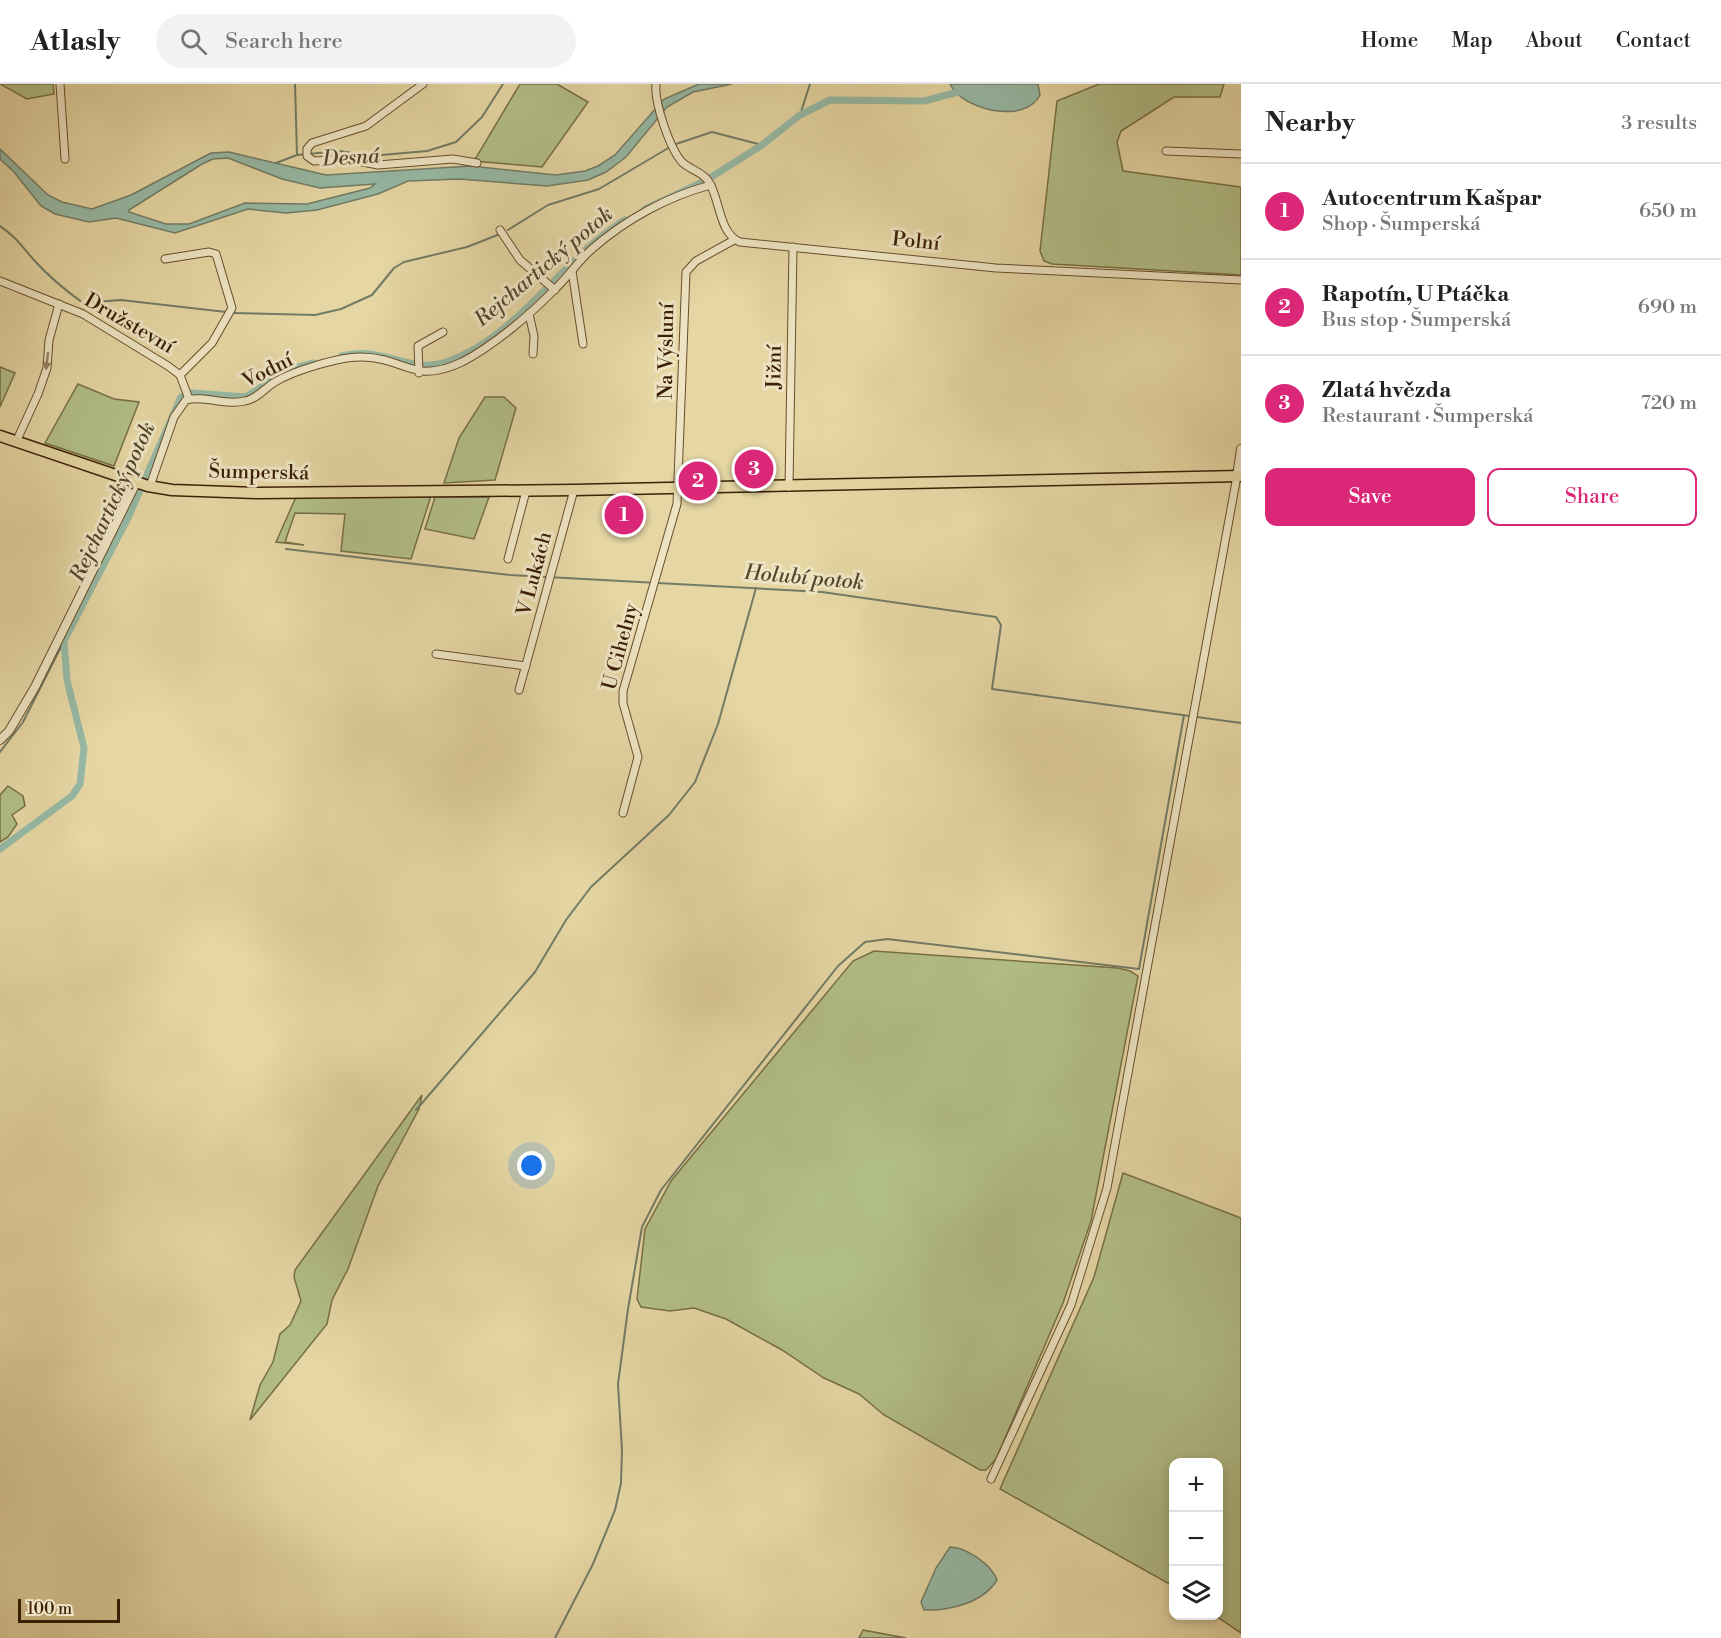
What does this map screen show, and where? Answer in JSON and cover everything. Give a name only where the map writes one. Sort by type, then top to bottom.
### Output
[{"type":"main road","name":"Šumperská","points":[[0,436],[143,484],[172,490],[258,493],[679,489],[1239,476]]},
{"type":"street","points":[[60,84],[64,159]]},
{"type":"street","points":[[423,84],[366,126],[319,140],[309,147],[307,154],[314,161],[339,158],[378,165],[453,159],[477,163]]},
{"type":"street","points":[[656,84],[656,98],[673,146],[683,162],[708,181],[728,232],[734,240]]},
{"type":"street","points":[[1166,151],[1241,154]]},
{"type":"street","points":[[443,332],[417,346],[418,368],[436,372],[464,361],[529,314],[590,250],[653,208],[708,181]]},
{"type":"street","points":[[500,230],[520,260],[554,289]]},
{"type":"street","name":"Polní","points":[[734,240],[996,268],[1241,280]]},
{"type":"street","name":"Na Výsluní","points":[[679,489],[686,272],[696,261],[734,240]]},
{"type":"street","name":"Jižní","points":[[789,487],[793,248]]},
{"type":"street","name":"Družstevní","points":[[165,259],[209,252],[216,254],[230,312],[212,343],[180,375]]},
{"type":"street","points":[[572,271],[583,344]]},
{"type":"street","name":"Družstevní","points":[[0,281],[59,304],[101,324],[180,375],[188,395]]},
{"type":"street","name":"Družstevní","points":[[16,442],[47,368],[49,340],[59,304]]},
{"type":"street","points":[[529,314],[534,336],[533,354]]},
{"type":"street","name":"Vodní","points":[[188,395],[247,401],[274,382],[295,373],[358,357],[380,358],[418,368]]},
{"type":"street","points":[[0,740],[9,731],[35,687],[143,484],[180,405],[188,395]]},
{"type":"street","points":[[991,1479],[1071,1305],[1107,1188],[1239,476],[1241,449]]},
{"type":"street","name":"U Cihelny","points":[[623,813],[638,757],[623,703],[623,691],[655,585],[679,489]]},
{"type":"street","name":"V Lukách","points":[[519,690],[574,490]]},
{"type":"street","points":[[508,559],[525,491]]},
{"type":"street","points":[[436,654],[526,666]]},
{"type":"green space","points":[[0,84],[53,84],[54,94],[27,99]]},
{"type":"green space","points":[[520,84],[557,84],[588,102],[542,167],[474,161]]},
{"type":"green space","points":[[1099,84],[1224,84],[1220,97],[1174,97],[1121,131],[1117,142],[1123,171],[1241,187],[1241,275],[1052,264],[1044,261],[1040,251],[1057,101]]},
{"type":"green space","points":[[0,367],[15,373],[0,407]]},
{"type":"green space","points":[[78,384],[114,399],[139,402],[114,466],[45,443]]},
{"type":"green space","points":[[485,397],[504,397],[516,408],[495,480],[444,483],[459,438]]},
{"type":"green space","points":[[296,497],[429,497],[430,499],[411,559],[341,551],[345,514],[295,513],[285,542],[304,545],[276,542]]},
{"type":"green space","points":[[435,497],[489,497],[474,539],[425,529]]},
{"type":"green space","points":[[8,786],[23,796],[25,806],[12,815],[17,824],[8,837],[0,842],[0,795]]},
{"type":"green space","points":[[874,951],[1118,968],[1138,976],[1091,1221],[1063,1303],[996,1459],[986,1470],[980,1470],[884,1415],[859,1394],[824,1378],[782,1350],[726,1319],[694,1308],[670,1311],[641,1307],[637,1299],[645,1229],[671,1181],[853,961]]},
{"type":"green space","points":[[422,1095],[419,1109],[378,1186],[348,1269],[332,1300],[327,1324],[250,1420],[260,1385],[273,1362],[280,1334],[290,1325],[301,1301],[294,1277],[295,1270]]},
{"type":"green space","points":[[1123,1173],[1241,1218],[1241,1633],[1222,1620],[1223,1458],[1169,1458],[1169,1584],[1000,1489],[1094,1277]]},
{"type":"green space","points":[[863,1630],[906,1638],[859,1638]]},
{"type":"shaded area","points":[[699,84],[732,84],[693,92],[667,107],[626,157],[606,172],[588,180],[547,186],[459,179],[408,181],[378,194],[317,210],[286,213],[248,209],[175,233],[116,218],[89,222],[55,214],[41,206],[14,172],[0,159],[0,149],[48,195],[62,202],[92,209],[131,195],[211,153],[229,152],[326,175],[471,166],[556,175],[585,171],[615,155],[664,99]],"holes":[[[228,158],[282,179],[320,188],[375,184],[370,188],[307,204],[245,203],[189,224],[166,224],[129,212],[213,159]]]},
{"type":"shaded area","points":[[950,84],[1038,84],[1040,95],[1032,104],[1021,110],[1008,112],[980,107],[967,101]]},
{"type":"shaded area","points":[[950,1547],[971,1553],[990,1569],[997,1580],[983,1595],[965,1604],[944,1609],[924,1610],[921,1602],[936,1568]]},
{"type":"waterway","points":[[295,84],[297,155]]},
{"type":"waterway","name":"Desná","points":[[276,163],[297,155],[340,151],[370,156],[427,151],[456,142],[482,117],[503,84]]},
{"type":"waterway","points":[[800,115],[810,84]]},
{"type":"waterway","name":"Rejchartický potok","points":[[645,209],[705,181],[762,145],[800,115],[830,100],[924,101],[962,91]]},
{"type":"waterway","points":[[676,144],[712,132],[762,145]]},
{"type":"waterway","points":[[508,230],[548,205],[599,189],[670,147]]},
{"type":"waterway","name":"Rejchartický potok","points":[[342,356],[372,354],[409,363],[435,365],[474,350],[519,316],[581,254],[625,220]]},
{"type":"waterway","points":[[0,226],[51,277],[83,303],[121,300],[226,312]]},
{"type":"waterway","points":[[232,313],[315,315],[341,309],[372,295],[394,268],[404,262],[467,247],[500,234]]},
{"type":"waterway","name":"Rejchartický potok","points":[[0,849],[72,796],[80,784],[84,748],[67,680],[64,641],[127,520],[181,397],[192,393],[246,397],[287,370],[314,363]]},
{"type":"waterway","name":"Holubí potok","points":[[286,549],[510,575],[822,592],[996,617],[1001,625],[992,689],[1241,723]]},
{"type":"waterway","points":[[416,1110],[535,972],[566,920],[591,887],[669,815],[695,782],[718,724],[756,588]]},
{"type":"waterway","points":[[0,752],[23,722],[64,641]]},
{"type":"waterway","points":[[555,1638],[593,1564],[615,1510],[621,1483],[622,1450],[618,1384],[628,1309],[642,1227],[661,1190],[838,966],[865,942],[887,939],[1139,969],[1184,715]]},
{"type":"place","name":"Zlatá hvězda","points":[[754,469]]},
{"type":"place","name":"Rapotín, U Ptáčka","points":[[698,481]]},
{"type":"place","name":"Autocentrum Kašpar","points":[[624,515]]}]
